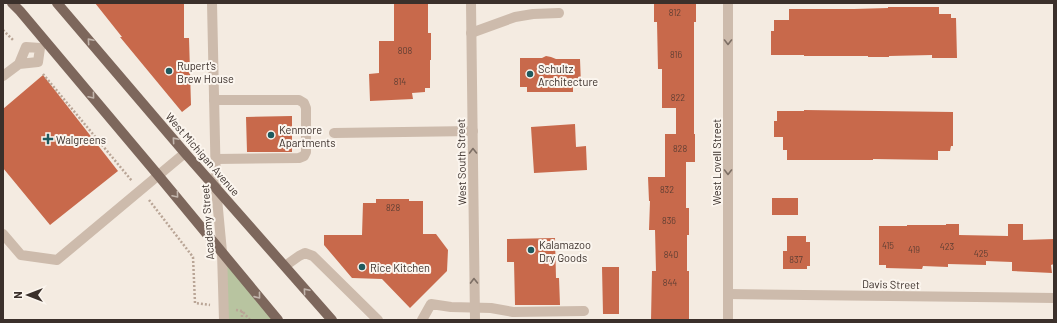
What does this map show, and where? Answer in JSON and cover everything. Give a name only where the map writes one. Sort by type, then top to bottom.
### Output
[{"type":"main road","points":[[12,3],[20,11],[44,45],[158,175],[278,320]]},
{"type":"main road","name":"West Michigan Avenue","points":[[60,4],[185,153],[332,320]]},
{"type":"street","name":"Academy Street","points":[[212,3],[216,188],[222,252],[224,320]]},
{"type":"street","name":"West South Street","points":[[471,3],[475,320]]},
{"type":"street","name":"West Lovell Street","points":[[728,3],[728,320]]},
{"type":"street","points":[[471,33],[515,17],[533,14],[559,14]]},
{"type":"street","points":[[3,76],[15,66],[26,47],[44,45],[38,62],[15,66]]},
{"type":"street","points":[[214,100],[299,100],[304,103],[306,108],[306,152],[304,156],[299,158],[216,159]]},
{"type":"street","points":[[334,133],[472,131]]},
{"type":"street","points":[[3,234],[21,255],[57,260],[185,153]]},
{"type":"street","points":[[285,266],[305,253],[313,256],[378,320]]},
{"type":"street","name":"Davis Street","points":[[728,294],[1054,298]]},
{"type":"street","points":[[422,320],[431,304],[451,307],[491,308],[513,312],[584,311]]},
{"type":"path","points":[[3,30],[12,39]]},
{"type":"path","points":[[44,76],[127,176]]},
{"type":"path","points":[[149,201],[193,257],[195,303],[206,305]]},
{"type":"path","points":[[242,320],[242,311],[250,320]]},
{"type":"green space","points":[[222,252],[278,320],[224,320]]},
{"type":"building","points":[[95,3],[184,3],[184,38],[189,38],[191,105],[182,112],[120,37],[122,37]]},
{"type":"building","points":[[394,3],[428,3],[428,33],[431,33],[430,88],[425,88],[425,92],[412,93],[413,99],[370,101],[369,74],[379,73],[379,41],[394,41]]},
{"type":"building","points":[[654,3],[696,3],[696,22],[694,22],[695,162],[686,162],[686,208],[689,208],[687,271],[689,271],[689,320],[651,320],[652,271],[656,271],[655,230],[649,230],[650,201],[648,177],[665,177],[665,134],[676,134],[676,108],[662,108],[662,69],[658,69],[657,22],[654,22]]},
{"type":"building","points":[[939,7],[939,14],[951,14],[951,18],[956,18],[957,58],[932,58],[932,55],[868,57],[771,55],[771,31],[774,31],[774,20],[789,20],[789,9],[854,9]]},
{"type":"building","points":[[546,56],[556,59],[580,59],[581,85],[573,85],[573,92],[527,92],[527,87],[520,87],[520,58],[542,58]]},
{"type":"building","name":"Walgreens","points":[[43,75],[118,171],[50,225],[3,168],[3,109]]},
{"type":"building","points":[[777,111],[953,112],[953,146],[951,146],[950,151],[938,151],[938,160],[787,160],[787,150],[783,150],[783,137],[774,137],[774,121],[777,121]]},
{"type":"building","name":"Kenmore Apartments","points":[[292,116],[292,152],[247,152],[246,117]]},
{"type":"building","points":[[575,124],[576,147],[586,146],[587,170],[534,173],[531,127]]},
{"type":"building","points":[[772,198],[798,198],[798,215],[772,215]]},
{"type":"building","points":[[376,199],[409,199],[409,201],[423,201],[423,234],[436,234],[448,250],[447,271],[410,308],[382,279],[352,278],[324,245],[324,235],[362,235],[363,203],[376,203]]},
{"type":"building","points":[[959,224],[959,235],[1008,236],[1008,224],[1023,224],[1023,240],[1054,239],[1054,264],[1051,265],[1052,273],[1012,271],[1012,262],[986,261],[986,265],[948,264],[948,267],[923,266],[922,269],[886,268],[886,265],[879,265],[879,226]]},
{"type":"building","points":[[787,236],[806,236],[806,242],[810,242],[810,266],[807,266],[807,269],[783,269],[783,251],[787,251]]},
{"type":"building","points":[[555,238],[556,278],[559,278],[560,305],[515,305],[514,262],[507,262],[507,239]]},
{"type":"building","points":[[602,267],[619,267],[619,314],[603,314]]},
{"type":"place","name":"Rupert's Brew House","points":[[169,71]]},
{"type":"place","name":"Schultz Architecture","points":[[530,74]]},
{"type":"place","name":"Kenmore Apartments","points":[[271,135]]},
{"type":"place","name":"Walgreens","points":[[48,139]]},
{"type":"place","name":"Kalamazoo Dry Goods","points":[[531,250]]},
{"type":"place","name":"Rice Kitchen","points":[[362,267]]}]
